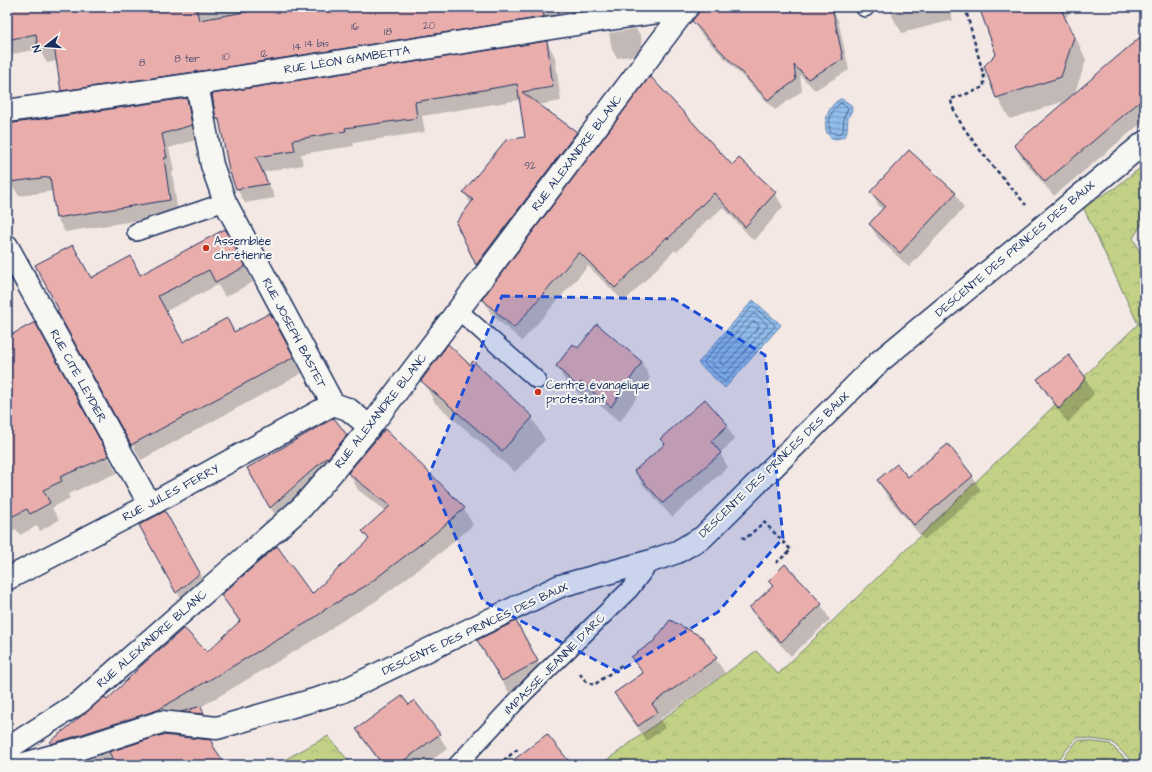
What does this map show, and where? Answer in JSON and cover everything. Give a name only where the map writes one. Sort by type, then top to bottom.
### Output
[{"type":"street","name":"RUE LÉON GAMBETTA","points":[[7,111],[197,84],[687,8]]},
{"type":"street","name":"RUE ALEXANDRE BLANC","points":[[7,749],[80,702],[302,507],[370,427],[687,8]]},
{"type":"street","name":"RUE JOSEPH BASTET","points":[[197,84],[212,165],[225,202],[332,404]]},
{"type":"street","name":"DESCENTE DES PRINCES DES BAUX","points":[[20,765],[78,749],[161,722],[217,728],[341,692],[560,586],[651,561],[677,552],[704,537],[879,362],[1145,142]]},
{"type":"street","name":"RUE CITÉ LEYDIER","points":[[7,246],[150,505]]},
{"type":"street","points":[[332,404],[348,409],[370,427]]},
{"type":"street","name":"RUE JULES FERRY","points":[[7,579],[150,505],[332,404]]},
{"type":"lane","points":[[136,232],[225,202]]},
{"type":"lane","points":[[459,311],[537,380]]},
{"type":"lane","name":"IMPASSE JEANNE D'ARC","points":[[457,765],[525,692],[630,589],[651,561]]},
{"type":"path","points":[[965,7],[984,77],[984,86],[978,90],[951,99],[951,106],[959,120],[986,157],[1043,225]]},
{"type":"path","points":[[754,531],[764,522],[790,550],[776,563]]},
{"type":"path","points":[[498,765],[519,748]]},
{"type":"highlighted area","points":[[502,296],[674,299],[765,355],[783,538],[718,612],[618,672],[483,601],[429,475]]},
{"type":"green space","points":[[1145,164],[1145,219],[1133,238],[1145,262],[1145,765],[1136,765],[1112,742],[1077,737],[1058,760],[1042,765],[600,765],[756,651],[778,674],[1138,324],[1083,207],[1115,188]]},
{"type":"green space","points":[[328,736],[352,765],[275,765]]},
{"type":"green space","points":[[1078,740],[1110,744],[1131,765],[1051,765],[1061,761]]},
{"type":"water","points":[[840,99],[851,105],[852,110],[848,118],[846,135],[838,139],[832,138],[828,134],[826,120],[828,112]]},
{"type":"water","points":[[753,300],[781,325],[725,388],[698,363]]},
{"type":"building","points":[[7,7],[196,7],[199,20],[274,7],[543,7],[544,17],[195,72],[61,91],[54,46],[38,49],[36,34],[7,40]]},
{"type":"building","points":[[703,7],[832,7],[843,59],[808,79],[794,65],[796,80],[768,100],[692,21]]},
{"type":"building","points":[[979,7],[1060,7],[1074,37],[1061,77],[996,98],[984,66],[996,54]]},
{"type":"building","points":[[1145,33],[1145,97],[1045,182],[1014,145]]},
{"type":"building","points":[[547,41],[553,87],[522,92],[577,132],[476,265],[456,223],[473,200],[463,192],[506,140],[525,137],[517,84],[415,102],[417,118],[345,128],[346,131],[293,140],[295,151],[256,157],[268,184],[236,189],[229,170],[219,119],[216,119],[212,94]]},
{"type":"building","points":[[650,76],[732,165],[739,158],[776,192],[745,227],[714,193],[701,206],[700,205],[668,239],[667,237],[615,288],[579,252],[514,328],[482,299]]},
{"type":"building","points":[[187,98],[192,125],[162,134],[167,158],[164,158],[170,200],[56,218],[50,177],[10,182],[7,166],[7,124]]},
{"type":"building","points":[[909,150],[956,193],[900,253],[869,224],[885,206],[870,192]]},
{"type":"building","points":[[225,229],[245,267],[215,282],[209,270],[158,296],[183,342],[227,318],[234,332],[270,313],[294,357],[131,445],[57,311],[59,310],[35,265],[73,245],[91,278],[131,256],[140,275]]},
{"type":"building","points":[[35,322],[109,456],[60,477],[62,481],[43,490],[50,503],[30,514],[27,509],[7,519],[7,337]]},
{"type":"building","points":[[597,324],[642,362],[611,407],[581,382],[578,387],[556,366],[573,344],[578,348]]},
{"type":"building","points":[[448,344],[470,365],[473,361],[533,417],[502,451],[421,381]]},
{"type":"building","points":[[1069,355],[1086,378],[1059,409],[1037,379]]},
{"type":"building","points":[[705,399],[728,425],[711,441],[721,453],[663,503],[634,471],[665,444],[660,439]]},
{"type":"building","points":[[334,418],[347,435],[328,458],[327,457],[270,508],[247,468]]},
{"type":"building","points":[[385,429],[465,508],[434,534],[367,585],[324,610],[308,622],[158,710],[51,744],[50,742],[104,697],[107,700],[142,665],[184,628],[207,652],[240,621],[221,595],[277,546],[312,594],[369,539],[362,531],[390,506],[348,473]]},
{"type":"building","points":[[948,444],[973,476],[914,525],[877,480],[897,464],[908,477]]},
{"type":"building","points":[[165,511],[200,573],[176,593],[139,525]]},
{"type":"building","points":[[785,564],[822,604],[781,642],[749,608],[773,586],[768,581]]},
{"type":"building","points":[[670,620],[702,637],[717,658],[652,704],[658,712],[638,726],[614,693],[643,673],[631,657],[654,641]]},
{"type":"building","points":[[516,621],[538,661],[502,681],[477,640]]},
{"type":"building","points":[[402,696],[409,705],[414,700],[440,734],[398,765],[383,765],[356,729]]},
{"type":"building","points":[[201,706],[204,714],[181,712]]},
{"type":"building","points":[[547,734],[572,765],[507,765]]},
{"type":"building","points":[[162,735],[211,740],[213,746],[226,765],[116,765],[109,752]]},
{"type":"place","name":"Assemblée chrétienne","points":[[206,248]]},
{"type":"place","name":"Centre évangélique protestant","points":[[538,392]]}]
